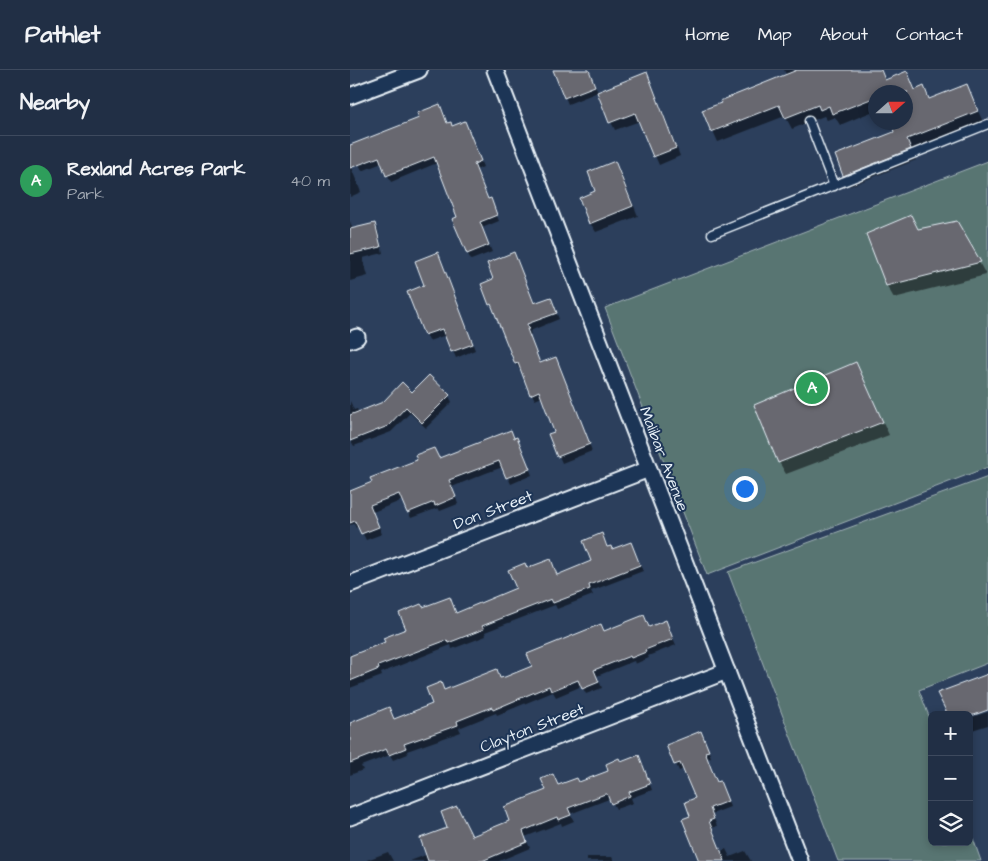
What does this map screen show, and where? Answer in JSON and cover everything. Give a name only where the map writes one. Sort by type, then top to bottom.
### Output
[{"type":"street","points":[[350,96],[419,70]]},
{"type":"street","name":"Malibar Avenue","points":[[495,70],[800,861]]},
{"type":"street","name":"Don Street","points":[[350,584],[649,469]]},
{"type":"street","name":"Clayton Street","points":[[350,817],[727,672]]},
{"type":"lane","points":[[809,121],[834,186]]},
{"type":"lane","points":[[712,234],[988,124]]},
{"type":"green space","points":[[988,161],[988,467],[707,575],[605,308]]},
{"type":"green space","points":[[988,477],[988,663],[919,690],[928,714],[928,846],[973,846],[973,838],[981,861],[838,861],[728,572]]},
{"type":"building","points":[[553,70],[589,70],[595,86],[564,98]]},
{"type":"building","points":[[797,70],[881,70],[885,80],[907,71],[913,85],[868,85],[868,100],[832,114],[829,106],[820,110],[818,105],[785,118],[779,105],[711,132],[702,110],[721,103],[720,101]]},
{"type":"building","points":[[647,72],[676,148],[653,157],[635,113],[609,123],[597,92]]},
{"type":"building","points":[[967,84],[978,111],[907,139],[911,149],[843,176],[835,155],[894,132],[893,130],[913,130],[913,85],[915,90],[924,86],[929,99]]},
{"type":"building","points":[[440,104],[447,123],[451,122],[452,126],[465,121],[481,161],[474,164],[488,199],[491,198],[497,215],[480,222],[489,245],[467,254],[452,219],[457,217],[434,157],[386,176],[379,157],[350,168],[350,145],[419,118],[417,113]]},
{"type":"building","points":[[615,161],[633,206],[589,224],[579,198],[595,191],[588,172]]},
{"type":"building","points":[[911,215],[918,229],[957,221],[981,262],[886,286],[866,234]]},
{"type":"building","points":[[375,223],[381,247],[350,254],[350,229]]},
{"type":"building","points":[[438,252],[473,344],[451,352],[442,329],[424,335],[407,292],[424,285],[415,261]]},
{"type":"building","points":[[514,252],[534,303],[551,297],[557,313],[527,324],[529,329],[527,329],[540,363],[556,357],[590,444],[557,457],[548,434],[554,432],[539,391],[530,395],[518,363],[515,364],[481,284],[493,279],[487,263]]},
{"type":"building","points":[[856,362],[883,422],[778,463],[754,405]]},
{"type":"building","points":[[429,375],[450,395],[422,423],[406,407],[388,426],[350,441],[350,415],[383,402],[402,382],[412,392]]},
{"type":"building","points":[[511,430],[514,438],[517,437],[530,469],[506,478],[499,461],[449,480],[456,497],[435,506],[434,502],[407,513],[399,494],[370,505],[379,527],[361,534],[355,521],[350,523],[350,491],[372,482],[370,478],[417,460],[415,455],[434,448],[439,458]]},
{"type":"building","points":[[602,533],[607,547],[611,546],[612,549],[631,542],[640,565],[589,585],[590,589],[553,603],[551,599],[482,626],[484,629],[448,643],[447,640],[378,666],[379,669],[350,681],[350,656],[385,642],[383,638],[406,629],[399,613],[421,604],[423,607],[450,597],[456,613],[516,588],[508,570],[525,563],[527,568],[551,559],[557,575],[591,561],[583,541]]},
{"type":"building","points":[[644,615],[649,627],[666,620],[673,639],[645,650],[646,652],[631,658],[630,656],[594,670],[599,682],[582,689],[578,680],[551,691],[549,686],[493,710],[492,707],[457,721],[458,725],[404,744],[406,748],[389,755],[386,749],[350,763],[350,723],[389,707],[394,719],[432,704],[426,688],[441,682],[444,690],[497,669],[500,678],[505,677],[532,666],[527,654],[601,624],[604,631]]},
{"type":"building","points":[[988,674],[988,710],[974,715],[973,711],[946,711],[937,693]]},
{"type":"building","points":[[701,731],[709,751],[705,752],[711,768],[717,782],[720,781],[728,801],[710,808],[714,819],[709,821],[725,861],[699,861],[682,819],[690,816],[685,802],[695,798],[680,763],[674,765],[666,745]]},
{"type":"building","points":[[639,755],[650,784],[629,792],[630,796],[611,804],[607,794],[605,794],[568,808],[571,815],[558,820],[557,817],[523,831],[527,842],[482,861],[428,861],[420,838],[447,828],[441,812],[457,806],[472,836],[509,821],[504,807],[546,790],[541,779],[553,774],[558,785],[577,778],[579,782],[608,771],[606,764],[619,758],[621,762]]},
{"type":"place","name":"Rexland Acres Park","points":[[812,388]]}]
